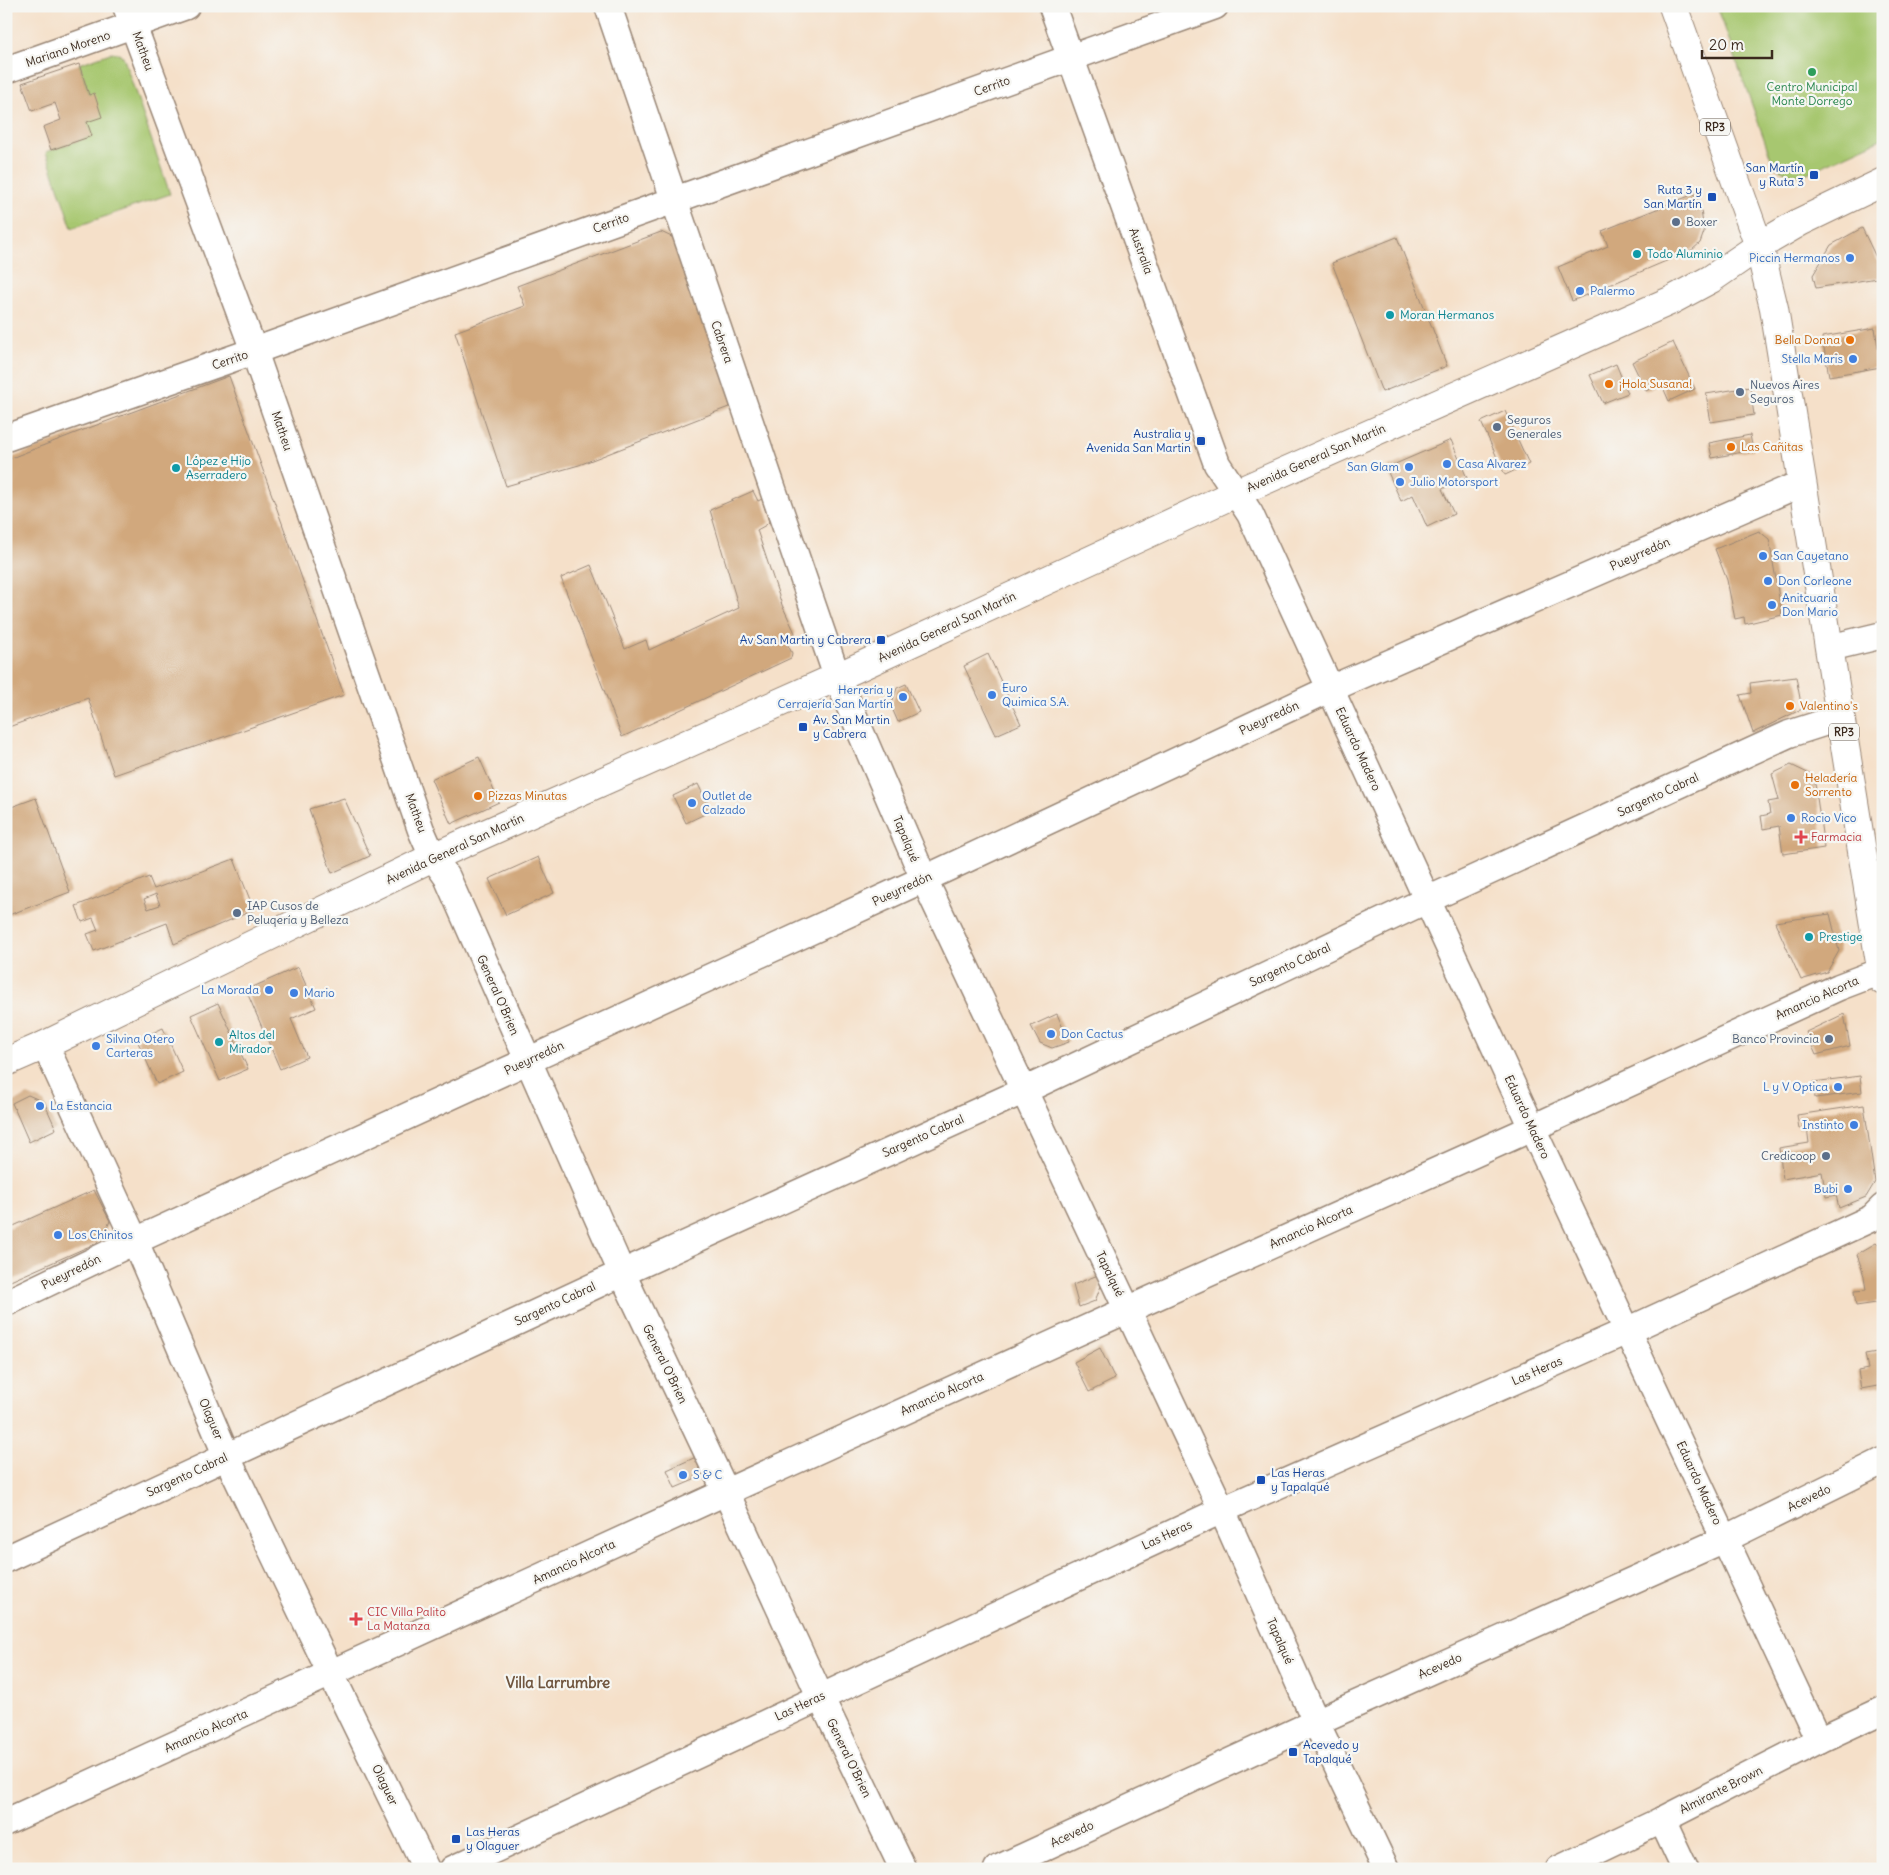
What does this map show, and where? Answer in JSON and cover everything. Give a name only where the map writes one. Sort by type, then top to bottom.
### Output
[{"type":"main road","name":"RP3","points":[[1673,6],[1759,246],[1774,308],[1842,718],[1882,976]]},
{"type":"main road","name":"Avenida General San Martín","points":[[6,1062],[45,1045],[433,857],[838,677],[1236,493],[1670,301],[1711,280],[1759,246],[1834,204],[1883,182]]},
{"type":"street","name":"Mariano Moreno","points":[[6,70],[130,16],[186,6]]},
{"type":"street","name":"Cabrera","points":[[608,6],[673,201],[838,677]]},
{"type":"street","name":"Australia","points":[[1052,6],[1217,464],[1236,493]]},
{"type":"street","name":"Cerrito","points":[[6,438],[254,351],[1215,6]]},
{"type":"street","name":"Matheu","points":[[130,16],[254,351],[421,830],[433,857]]},
{"type":"street","name":"Pueyrredón","points":[[6,1303],[134,1241],[924,879],[1330,689],[1802,483]]},
{"type":"street","name":"Eduardo Madero","points":[[1236,493],[1250,514],[1532,1128],[1819,1740]]},
{"type":"street","points":[[1829,648],[1883,635]]},
{"type":"street","name":"Tapalqué","points":[[838,677],[924,879],[1222,1510],[1316,1722],[1386,1869]]},
{"type":"street","name":"Sargento Cabral","points":[[6,1560],[622,1273],[1023,1091],[1428,900],[1789,734],[1842,718]]},
{"type":"street","name":"General O'Brien","points":[[433,857],[447,877],[622,1273],[902,1869]]},
{"type":"street","name":"Amancio Alcorta","points":[[6,1822],[726,1492],[1840,987],[1882,976]]},
{"type":"street","name":"Olaguer","points":[[45,1045],[134,1241],[228,1457],[426,1869]]},
{"type":"street","name":"Las Heras","points":[[453,1869],[820,1696],[1222,1510],[1627,1331],[1872,1218],[1883,1206]]},
{"type":"street","name":"Acevedo","points":[[997,1869],[1316,1722],[1725,1539],[1883,1461]]},
{"type":"street","name":"Almirante Brown","points":[[1559,1869],[1883,1710]]},
{"type":"street","points":[[1662,1820],[1685,1869]]},
{"type":"green space","name":"Centro Municipal Monte Dorrego","points":[[1717,6],[1883,6],[1883,138],[1803,175],[1791,174],[1774,167]]},
{"type":"green space","points":[[113,52],[123,56],[170,194],[72,228],[46,152],[91,136],[87,122],[89,95],[79,64]]},
{"type":"building","points":[[79,64],[89,95],[94,93],[102,117],[87,122],[92,136],[51,150],[43,127],[61,120],[55,103],[32,111],[22,83]]},
{"type":"building","points":[[1694,194],[1701,210],[1704,232],[1700,243],[1692,250],[1572,301],[1558,267],[1608,246],[1602,231]]},
{"type":"building","name":"Piccin Hermanos","points":[[1862,228],[1883,272],[1883,277],[1816,288],[1813,275],[1831,245]]},
{"type":"building","points":[[661,232],[678,240],[734,405],[579,465],[506,486],[455,332],[525,306],[517,286]]},
{"type":"building","name":"Moran Hermanos","points":[[1397,237],[1447,366],[1382,392],[1332,263]]},
{"type":"building","name":"Stella Maris","points":[[1875,328],[1881,367],[1829,376],[1822,337]]},
{"type":"building","points":[[1673,342],[1695,389],[1669,401],[1661,383],[1646,391],[1632,362]]},
{"type":"building","name":"¡Hola Susana!","points":[[1616,364],[1628,393],[1603,403],[1590,375]]},
{"type":"building","points":[[229,376],[344,695],[114,775],[88,698],[6,728],[6,460]]},
{"type":"building","points":[[1750,387],[1754,415],[1711,422],[1706,394]]},
{"type":"building","points":[[1505,411],[1529,464],[1505,475],[1481,422]]},
{"type":"building","name":"Las Cañitas","points":[[1750,435],[1753,450],[1712,458],[1709,443]]},
{"type":"building","points":[[1451,440],[1467,478],[1442,489],[1454,514],[1427,527],[1413,495],[1401,501],[1386,468]]},
{"type":"building","points":[[753,491],[758,501],[762,499],[769,522],[757,530],[782,605],[795,633],[793,638],[786,642],[792,653],[791,658],[622,737],[561,578],[591,565],[625,649],[646,640],[649,650],[739,608],[710,510]]},
{"type":"building","points":[[1759,531],[1769,539],[1782,615],[1745,624],[1744,617],[1735,619],[1727,580],[1715,549]]},
{"type":"building","name":"Euro Quimica S.A.","points":[[988,654],[1021,724],[996,735],[964,666]]},
{"type":"building","points":[[1796,677],[1802,709],[1753,733],[1740,695],[1751,693],[1750,683]]},
{"type":"building","name":"Herrería y Cerrajería San Martín","points":[[906,684],[919,712],[898,722],[891,706],[897,688]]},
{"type":"building","points":[[479,757],[499,802],[451,824],[431,779]]},
{"type":"building","points":[[1791,765],[1814,776],[1824,848],[1783,854],[1779,826],[1763,829],[1761,816],[1770,814],[1768,802],[1779,800],[1772,774]]},
{"type":"building","name":"Outlet de Calzado","points":[[698,784],[711,811],[686,823],[673,796]]},
{"type":"building","points":[[36,798],[70,892],[6,916],[6,809]]},
{"type":"building","points":[[344,798],[370,856],[332,873],[309,809]]},
{"type":"building","points":[[538,857],[554,893],[506,915],[489,879]]},
{"type":"building","points":[[234,859],[254,910],[174,944],[167,923],[94,951],[87,934],[98,930],[93,918],[82,922],[76,906],[149,877],[154,889]],"holes":[[[156,894],[160,905],[148,909],[144,899]]]},
{"type":"building","name":"Prestige","points":[[1830,914],[1839,951],[1827,972],[1801,980],[1775,922]]},
{"type":"building","points":[[298,967],[316,1008],[291,1019],[307,1057],[280,1069],[246,990]]},
{"type":"building","name":"Altos del Mirador","points":[[218,1003],[248,1069],[220,1081],[191,1015]]},
{"type":"building","name":"Don Cactus","points":[[1057,1014],[1069,1042],[1052,1048],[1040,1043],[1031,1026]]},
{"type":"building","name":"Banco Provincia","points":[[1844,1014],[1850,1046],[1816,1055],[1806,1032]]},
{"type":"building","points":[[163,1028],[183,1072],[157,1084],[137,1040]]},
{"type":"building","name":"L y V Optica","points":[[1860,1076],[1862,1092],[1815,1098],[1813,1082]]},
{"type":"building","points":[[28,1095],[44,1102],[56,1129],[29,1142],[12,1103]]},
{"type":"building","points":[[1864,1105],[1875,1182],[1866,1197],[1839,1208],[1836,1195],[1826,1197],[1822,1172],[1783,1179],[1779,1148],[1809,1143],[1807,1127],[1799,1129],[1797,1115]]},
{"type":"building","name":"Los Chinitos","points":[[94,1190],[110,1221],[101,1241],[6,1283],[6,1224],[9,1228]]},
{"type":"building","points":[[1876,1243],[1883,1249],[1883,1302],[1856,1306],[1854,1291],[1866,1290],[1857,1254]]},
{"type":"building","points":[[1098,1275],[1101,1286],[1095,1301],[1079,1307],[1073,1285]]},
{"type":"building","points":[[1100,1348],[1115,1379],[1089,1392],[1074,1362]]},
{"type":"building","points":[[1883,1351],[1883,1385],[1861,1389],[1858,1371],[1868,1369],[1865,1354]]},
{"type":"building","name":"S & C","points":[[696,1457],[699,1468],[694,1480],[675,1488],[667,1470]]},
{"type":"place","name":"Centro Municipal Monte Dorrego","points":[[1812,72]]},
{"type":"place","name":"San Martín y Ruta 3","points":[[1814,175]]},
{"type":"place","name":"Ruta 3 y San Martín","points":[[1712,197]]},
{"type":"place","name":"Boxer","points":[[1676,222]]},
{"type":"place","name":"Todo Aluminio","points":[[1637,254]]},
{"type":"place","name":"Piccin Hermanos","points":[[1850,258]]},
{"type":"place","name":"Palermo","points":[[1580,291]]},
{"type":"place","name":"Moran Hermanos","points":[[1390,315]]},
{"type":"place","name":"Bella Donna","points":[[1850,340]]},
{"type":"place","name":"Stella Maris","points":[[1853,359]]},
{"type":"place","name":"¡Hola Susana!","points":[[1609,384]]},
{"type":"place","name":"Nuevos Aires Seguros","points":[[1740,392]]},
{"type":"place","name":"Seguros Generales","points":[[1497,427]]},
{"type":"place","name":"Australia y Avenida San Martin","points":[[1201,441]]},
{"type":"place","name":"Las Cañitas","points":[[1731,447]]},
{"type":"place","name":"Casa Alvarez","points":[[1447,464]]},
{"type":"place","name":"San Glam","points":[[1409,467]]},
{"type":"place","name":"López e Hijo Aserradero","points":[[176,468]]},
{"type":"place","name":"Julio Motorsport","points":[[1400,482]]},
{"type":"place","name":"San Cayetano","points":[[1763,556]]},
{"type":"place","name":"Don Corleone","points":[[1768,581]]},
{"type":"place","name":"Anitcuaria Don Mario","points":[[1772,605]]},
{"type":"place","name":"Av San Martin y Cabrera","points":[[881,640]]},
{"type":"place","name":"Euro Quimica S.A.","points":[[992,695]]},
{"type":"place","name":"Herrería y Cerrajería San Martín","points":[[903,697]]},
{"type":"place","name":"Valentino's","points":[[1790,706]]},
{"type":"place","name":"Av. San Martin y Cabrera","points":[[803,727]]},
{"type":"place","name":"Heladería Sorrento","points":[[1795,785]]},
{"type":"place","name":"Pizzas Minutas","points":[[478,796]]},
{"type":"place","name":"Outlet de Calzado","points":[[692,803]]},
{"type":"place","name":"Rocio Vico","points":[[1791,818]]},
{"type":"place","name":"Farmacia","points":[[1801,837]]},
{"type":"place","name":"IAP Cusos de Peluqería y Belleza","points":[[237,913]]},
{"type":"place","name":"Prestige","points":[[1809,937]]},
{"type":"place","name":"La Morada","points":[[269,990]]},
{"type":"place","name":"Mario","points":[[294,993]]},
{"type":"place","name":"Don Cactus","points":[[1051,1034]]},
{"type":"place","name":"Banco Provincia","points":[[1829,1039]]},
{"type":"place","name":"Altos del Mirador","points":[[219,1042]]},
{"type":"place","name":"Silvina Otero Carteras","points":[[96,1046]]},
{"type":"place","name":"L y V Optica","points":[[1838,1087]]},
{"type":"place","name":"La Estancia","points":[[40,1106]]},
{"type":"place","name":"Instinto","points":[[1854,1125]]},
{"type":"place","name":"Credicoop","points":[[1826,1156]]},
{"type":"place","name":"Bubi","points":[[1848,1189]]},
{"type":"place","name":"Los Chinitos","points":[[58,1235]]},
{"type":"place","name":"S & C","points":[[683,1475]]},
{"type":"place","name":"Las Heras y Tapalqué","points":[[1261,1480]]},
{"type":"place","name":"CIC Villa Palito La Matanza","points":[[356,1619]]},
{"type":"place","name":"Acevedo y Tapalqué","points":[[1293,1752]]},
{"type":"place","name":"Las Heras y Olaguer","points":[[456,1839]]},
{"type":"district","name":"Villa Larrumbre","points":[[558,1683]]}]
